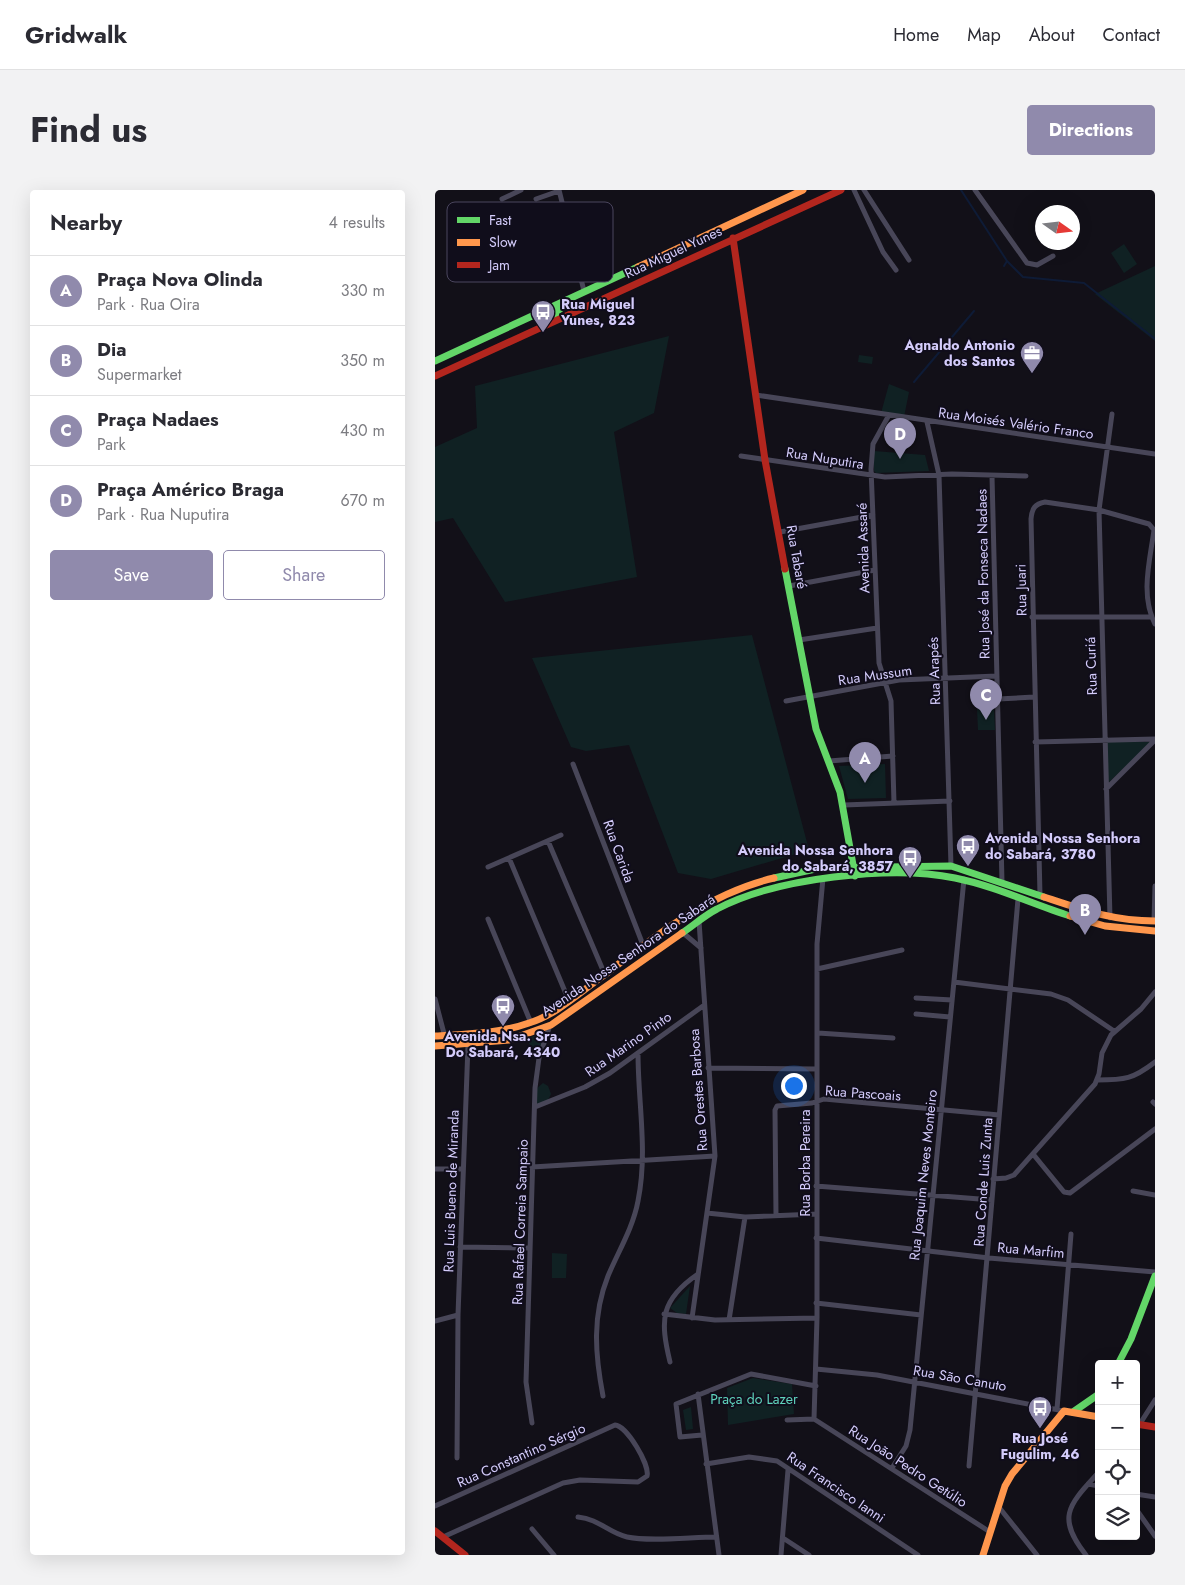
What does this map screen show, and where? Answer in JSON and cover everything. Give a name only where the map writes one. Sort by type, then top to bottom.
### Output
[{"type":"main road","name":"Rua Miguel Yunes","points":[[613,278],[803,190]]},
{"type":"main road","name":"Rua Miguel Yunes","points":[[435,376],[841,190]]},
{"type":"main road","name":"Rua Tabaré","points":[[733,238],[765,460],[780,532],[809,697],[816,729],[844,805],[855,876]]},
{"type":"main road","name":"Rua Miguel Yunes","points":[[435,360],[604,282]]},
{"type":"main road","points":[[555,320],[556,312],[571,301],[573,296]]},
{"type":"main road","points":[[513,340],[525,329],[526,319]]},
{"type":"main road","name":"Avenida Nossa Senhora do Sabará","points":[[435,1036],[493,1033],[531,1023],[569,1000],[643,945],[687,916],[735,890],[790,873],[820,868],[951,866],[1110,918],[1155,921]]},
{"type":"main road","name":"Avenida Nossa Senhora do Sabará","points":[[435,1046],[468,1045],[509,1040],[551,1025],[699,920],[734,900],[792,882],[855,876],[925,874],[964,879],[1098,926],[1155,931]]},
{"type":"main road","points":[[1120,1360],[1131,1339],[1155,1274]]},
{"type":"main road","points":[[1073,1412],[1095,1398]]},
{"type":"main road","points":[[983,1555],[998,1506],[1012,1474],[1061,1410]]},
{"type":"main road","name":"Rua São Canuto","points":[[1061,1410],[1095,1416]]},
{"type":"main road","points":[[1140,1426],[1155,1427]]},
{"type":"main road","points":[[435,1531],[465,1555]]},
{"type":"street","points":[[502,199],[521,190]]},
{"type":"street","points":[[536,199],[559,190]]},
{"type":"street","points":[[853,190],[883,252],[896,270]]},
{"type":"street","points":[[864,190],[909,260]]},
{"type":"street","points":[[975,190],[1027,263],[1037,265],[1053,256]]},
{"type":"street","points":[[582,282],[584,291]]},
{"type":"street","name":"Rua Moisés Valério Franco","points":[[756,395],[927,422],[1155,454]]},
{"type":"street","name":"Rua Curiá","points":[[1110,918],[1099,510],[1112,414]]},
{"type":"street","name":"Avenida Assaré","points":[[889,416],[873,444],[872,476],[879,663],[891,701],[894,803]]},
{"type":"street","name":"Rua Arapés","points":[[927,422],[939,475],[951,866]]},
{"type":"street","name":"Rua Nuputira","points":[[741,456],[872,476],[1026,476]]},
{"type":"street","name":"Rua José da Fonseca Nadaes","points":[[992,476],[1002,882]]},
{"type":"street","name":"Rua Juari","points":[[1040,895],[1032,617],[1031,519],[1033,507],[1038,503],[1045,502],[1099,510],[1144,522],[1155,529],[1148,580],[1149,608],[1155,624]]},
{"type":"street","points":[[780,532],[873,515]]},
{"type":"street","points":[[789,586],[875,570]]},
{"type":"street","points":[[1032,617],[1151,617]]},
{"type":"street","points":[[799,640],[877,628]]},
{"type":"street","name":"Rua Mussum","points":[[786,701],[899,680],[997,676]]},
{"type":"street","points":[[998,699],[1034,697]]},
{"type":"street","points":[[1035,742],[1155,739]]},
{"type":"street","points":[[1106,789],[1155,739]]},
{"type":"street","points":[[829,760],[893,756]]},
{"type":"street","name":"Rua Carida","points":[[573,764],[643,945]]},
{"type":"street","points":[[844,805],[950,801]]},
{"type":"street","points":[[488,867],[561,835]]},
{"type":"street","points":[[548,841],[605,975]]},
{"type":"street","points":[[509,858],[569,1000]]},
{"type":"street","name":"Rua Borba Pereira","points":[[814,1419],[817,1318],[817,969],[823,878]]},
{"type":"street","name":"Rua Joaquim Neves Monteiro","points":[[892,1468],[909,1436],[931,1195],[964,879]]},
{"type":"street","points":[[1155,886],[1155,921]]},
{"type":"street","name":"Rua Conde Luis Zunta","points":[[969,1466],[989,1258],[993,1179],[1019,899]]},
{"type":"street","points":[[488,919],[531,1023]]},
{"type":"street","name":"Rua Orestes Barbosa","points":[[692,1318],[715,1156],[703,1006],[699,920]]},
{"type":"street","points":[[682,932],[701,948]]},
{"type":"street","points":[[817,969],[902,950]]},
{"type":"street","points":[[954,982],[1043,991],[1068,1000],[1114,1031]]},
{"type":"street","points":[[993,1179],[1014,1175],[1033,1154],[1097,1080],[1103,1047],[1114,1031],[1141,1009],[1155,992]]},
{"type":"street","points":[[916,998],[952,1000]]},
{"type":"street","points":[[435,999],[437,1014],[447,1045]]},
{"type":"street","name":"Rua Marino Pinto","points":[[535,1107],[585,1087],[639,1053],[703,1006]]},
{"type":"street","points":[[916,1014],[951,1017]]},
{"type":"street","name":"Rua Rafael Correia Sampaio","points":[[532,1423],[526,1382],[536,1071],[551,1025]]},
{"type":"street","points":[[818,1033],[893,1038]]},
{"type":"street","name":"Rua Luis Bueno de Miranda","points":[[457,1458],[458,1315],[468,1045]]},
{"type":"street","points":[[603,1396],[597,1363],[596,1316],[603,1289],[634,1219],[644,1159],[639,1053]]},
{"type":"street","points":[[1097,1080],[1118,1080],[1134,1077],[1155,1062]]},
{"type":"street","points":[[708,1068],[817,1069]]},
{"type":"street","name":"Rua Pascoais","points":[[776,1216],[775,1108],[779,1105],[816,1102],[824,1099],[999,1115]]},
{"type":"street","points":[[1033,1154],[1064,1192],[1070,1193],[1155,1129]]},
{"type":"street","points":[[532,1167],[715,1156]]},
{"type":"street","points":[[435,1170],[463,1168]]},
{"type":"street","points":[[816,1186],[992,1200]]},
{"type":"street","points":[[1133,1191],[1155,1195]]},
{"type":"street","points":[[707,1213],[745,1217],[817,1214]]},
{"type":"street","points":[[729,1320],[745,1217]]},
{"type":"street","points":[[1061,1410],[1071,1234]]},
{"type":"street","name":"Rua Marfim","points":[[816,1238],[989,1258],[1155,1274]]},
{"type":"street","points":[[460,1247],[529,1248]]},
{"type":"street","points":[[670,1362],[664,1338],[664,1314],[676,1291],[698,1274]]},
{"type":"street","points":[[816,1303],[921,1315]]},
{"type":"street","points":[[664,1314],[729,1320],[817,1318]]},
{"type":"street","points":[[435,1321],[458,1315]]},
{"type":"street","name":"Rua São Canuto","points":[[816,1368],[877,1375],[1061,1410]]},
{"type":"street","points":[[702,1436],[680,1437],[675,1406],[677,1403],[751,1374],[816,1386]]},
{"type":"street","points":[[698,1394],[719,1555]]},
{"type":"street","points":[[1140,1423],[1155,1400]]},
{"type":"street","points":[[787,1420],[814,1419]]},
{"type":"street","name":"Rua João Pedro Getúlio","points":[[814,1419],[990,1532]]},
{"type":"street","name":"Rua Constantino Sérgio","points":[[435,1506],[615,1425],[623,1428],[648,1467],[647,1476],[642,1482],[580,1480],[563,1483],[443,1537]]},
{"type":"street","name":"Rua Francisco Ianni","points":[[706,1464],[760,1457],[777,1461],[918,1555]]},
{"type":"street","points":[[781,1555],[788,1470]]},
{"type":"street","points":[[1086,1555],[1072,1537],[1069,1522],[1072,1504],[1095,1476]]},
{"type":"street","points":[[1088,1484],[1095,1485]]},
{"type":"street","points":[[1140,1495],[1155,1497]]},
{"type":"street","points":[[998,1506],[1037,1555]]},
{"type":"street","points":[[1140,1515],[1155,1536]]},
{"type":"street","points":[[578,1517],[596,1520],[618,1534],[633,1538],[716,1537]]},
{"type":"street","points":[[532,1529],[553,1555]]},
{"type":"street","points":[[783,1538],[809,1555]]},
{"type":"green space","points":[[1124,244],[1137,264],[1124,273],[1111,253]]},
{"type":"green space","points":[[1155,266],[1155,341],[1095,294]]},
{"type":"green space","points":[[669,336],[654,413],[614,432],[637,577],[505,602],[453,518],[435,522],[435,447],[477,428],[475,386]]},
{"type":"green space","points":[[859,355],[873,357],[872,364],[858,362]]},
{"type":"green space","points":[[889,384],[909,392],[904,417],[881,413]]},
{"type":"green space","points":[[874,451],[925,455],[929,471],[876,473],[874,471]]},
{"type":"green space","points":[[752,635],[809,850],[711,879],[678,873],[629,745],[586,751],[571,747],[532,658]]},
{"type":"green space","points":[[977,709],[994,709],[995,730],[978,730]]},
{"type":"green space","points":[[1107,742],[1151,742],[1108,783]]},
{"type":"green space","points":[[885,764],[886,798],[848,799],[839,766]]},
{"type":"green space","points":[[547,1031],[537,1055],[526,1039]]},
{"type":"green space","points":[[543,1083],[548,1086],[551,1094],[547,1102],[536,1104],[536,1089]]},
{"type":"green space","points":[[552,1253],[567,1254],[566,1278],[552,1278]]},
{"type":"green space","points":[[690,1286],[686,1314],[677,1313],[670,1308]]},
{"type":"green space","name":"Praça do Lazer","points":[[753,1378],[792,1384],[794,1414],[728,1425],[727,1388]]},
{"type":"green space","points":[[691,1407],[693,1429],[686,1430],[683,1410]]},
{"type":"waterway","points":[[961,190],[1007,261],[1004,266]]},
{"type":"waterway","points":[[1007,261],[1023,277],[1084,283],[1155,339]]},
{"type":"waterway","points":[[914,382],[974,311]]},
{"type":"traffic: fast","points":[[613,279],[638,267]]},
{"type":"traffic: fast","points":[[435,361],[606,282]]},
{"type":"traffic: fast","points":[[555,320],[556,312],[570,302]]},
{"type":"traffic: fast","points":[[785,569],[816,729],[840,792],[855,876]]},
{"type":"traffic: fast","points":[[774,878],[820,868],[951,866],[1044,897]]},
{"type":"traffic: fast","points":[[682,933],[713,911],[741,898],[801,882],[867,874],[929,874],[970,881],[1070,916]]},
{"type":"traffic: fast","points":[[1120,1360],[1131,1339],[1155,1276]]},
{"type":"traffic: fast","points":[[1073,1412],[1095,1397]]},
{"type":"traffic: slow","points":[[638,267],[803,190]]},
{"type":"traffic: slow","points":[[435,1036],[471,1034],[517,1027],[549,1015],[683,918],[727,894],[774,878]]},
{"type":"traffic: slow","points":[[1044,897],[1112,917],[1155,921]]},
{"type":"traffic: slow","points":[[1070,916],[1105,926],[1155,931]]},
{"type":"traffic: slow","points":[[435,1046],[509,1040],[551,1025],[682,933]]},
{"type":"traffic: slow","points":[[983,1555],[1005,1486],[1012,1474],[1064,1411],[1095,1416]]},
{"type":"traffic: jam","points":[[435,376],[841,190]]},
{"type":"traffic: jam","points":[[733,238],[765,460],[785,569]]},
{"type":"traffic: jam","points":[[1140,1425],[1155,1427]]},
{"type":"traffic: jam","points":[[435,1531],[465,1555]]},
{"type":"place","name":"Rua Miguel Yunes, 823","points":[[543,333]]},
{"type":"place","name":"Agnaldo Antonio dos Santos","points":[[1032,374]]},
{"type":"place","name":"Praça Américo Braga","points":[[900,459]]},
{"type":"place","name":"Praça Nadaes","points":[[986,720]]},
{"type":"place","name":"Praça Nova Olinda","points":[[865,783]]},
{"type":"place","name":"Avenida Nossa Senhora do Sabará, 3780","points":[[968,867]]},
{"type":"place","name":"Avenida Nossa Senhora do Sabará, 3857","points":[[910,879]]},
{"type":"place","name":"Dia","points":[[1085,935]]},
{"type":"place","name":"Avenida Nsa. Sra. Do Sabará, 4340","points":[[503,1027]]},
{"type":"place","name":"Rua José Fugulim, 46","points":[[1040,1429]]}]
